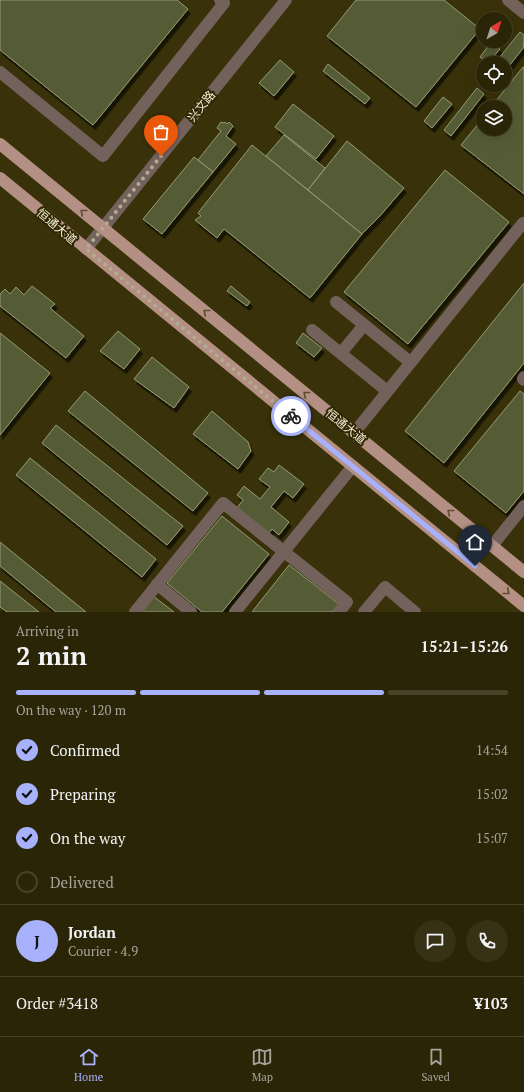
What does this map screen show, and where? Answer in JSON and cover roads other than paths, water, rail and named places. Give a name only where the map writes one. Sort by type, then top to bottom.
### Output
[{"type":"main road","name":"恒通大道","points":[[0,144],[524,572]]},
{"type":"main road","name":"恒通大道","points":[[0,178],[524,606]]},
{"type":"street","points":[[0,72],[103,156],[224,4],[220,0]]},
{"type":"street","name":"兴文路","points":[[86,249],[286,0]]},
{"type":"street","points":[[508,0],[524,13]]},
{"type":"street","points":[[354,433],[523,223]]},
{"type":"street","points":[[336,302],[410,362]]},
{"type":"street","points":[[341,353],[364,325]]},
{"type":"street","points":[[312,330],[387,391]]},
{"type":"street","points":[[235,612],[353,466]]},
{"type":"street","points":[[135,612],[223,503],[347,602],[339,612]]},
{"type":"street","points":[[492,546],[521,514]]},
{"type":"street","points":[[157,584],[191,612]]},
{"type":"street","points":[[364,612],[384,587],[415,612]]}]
